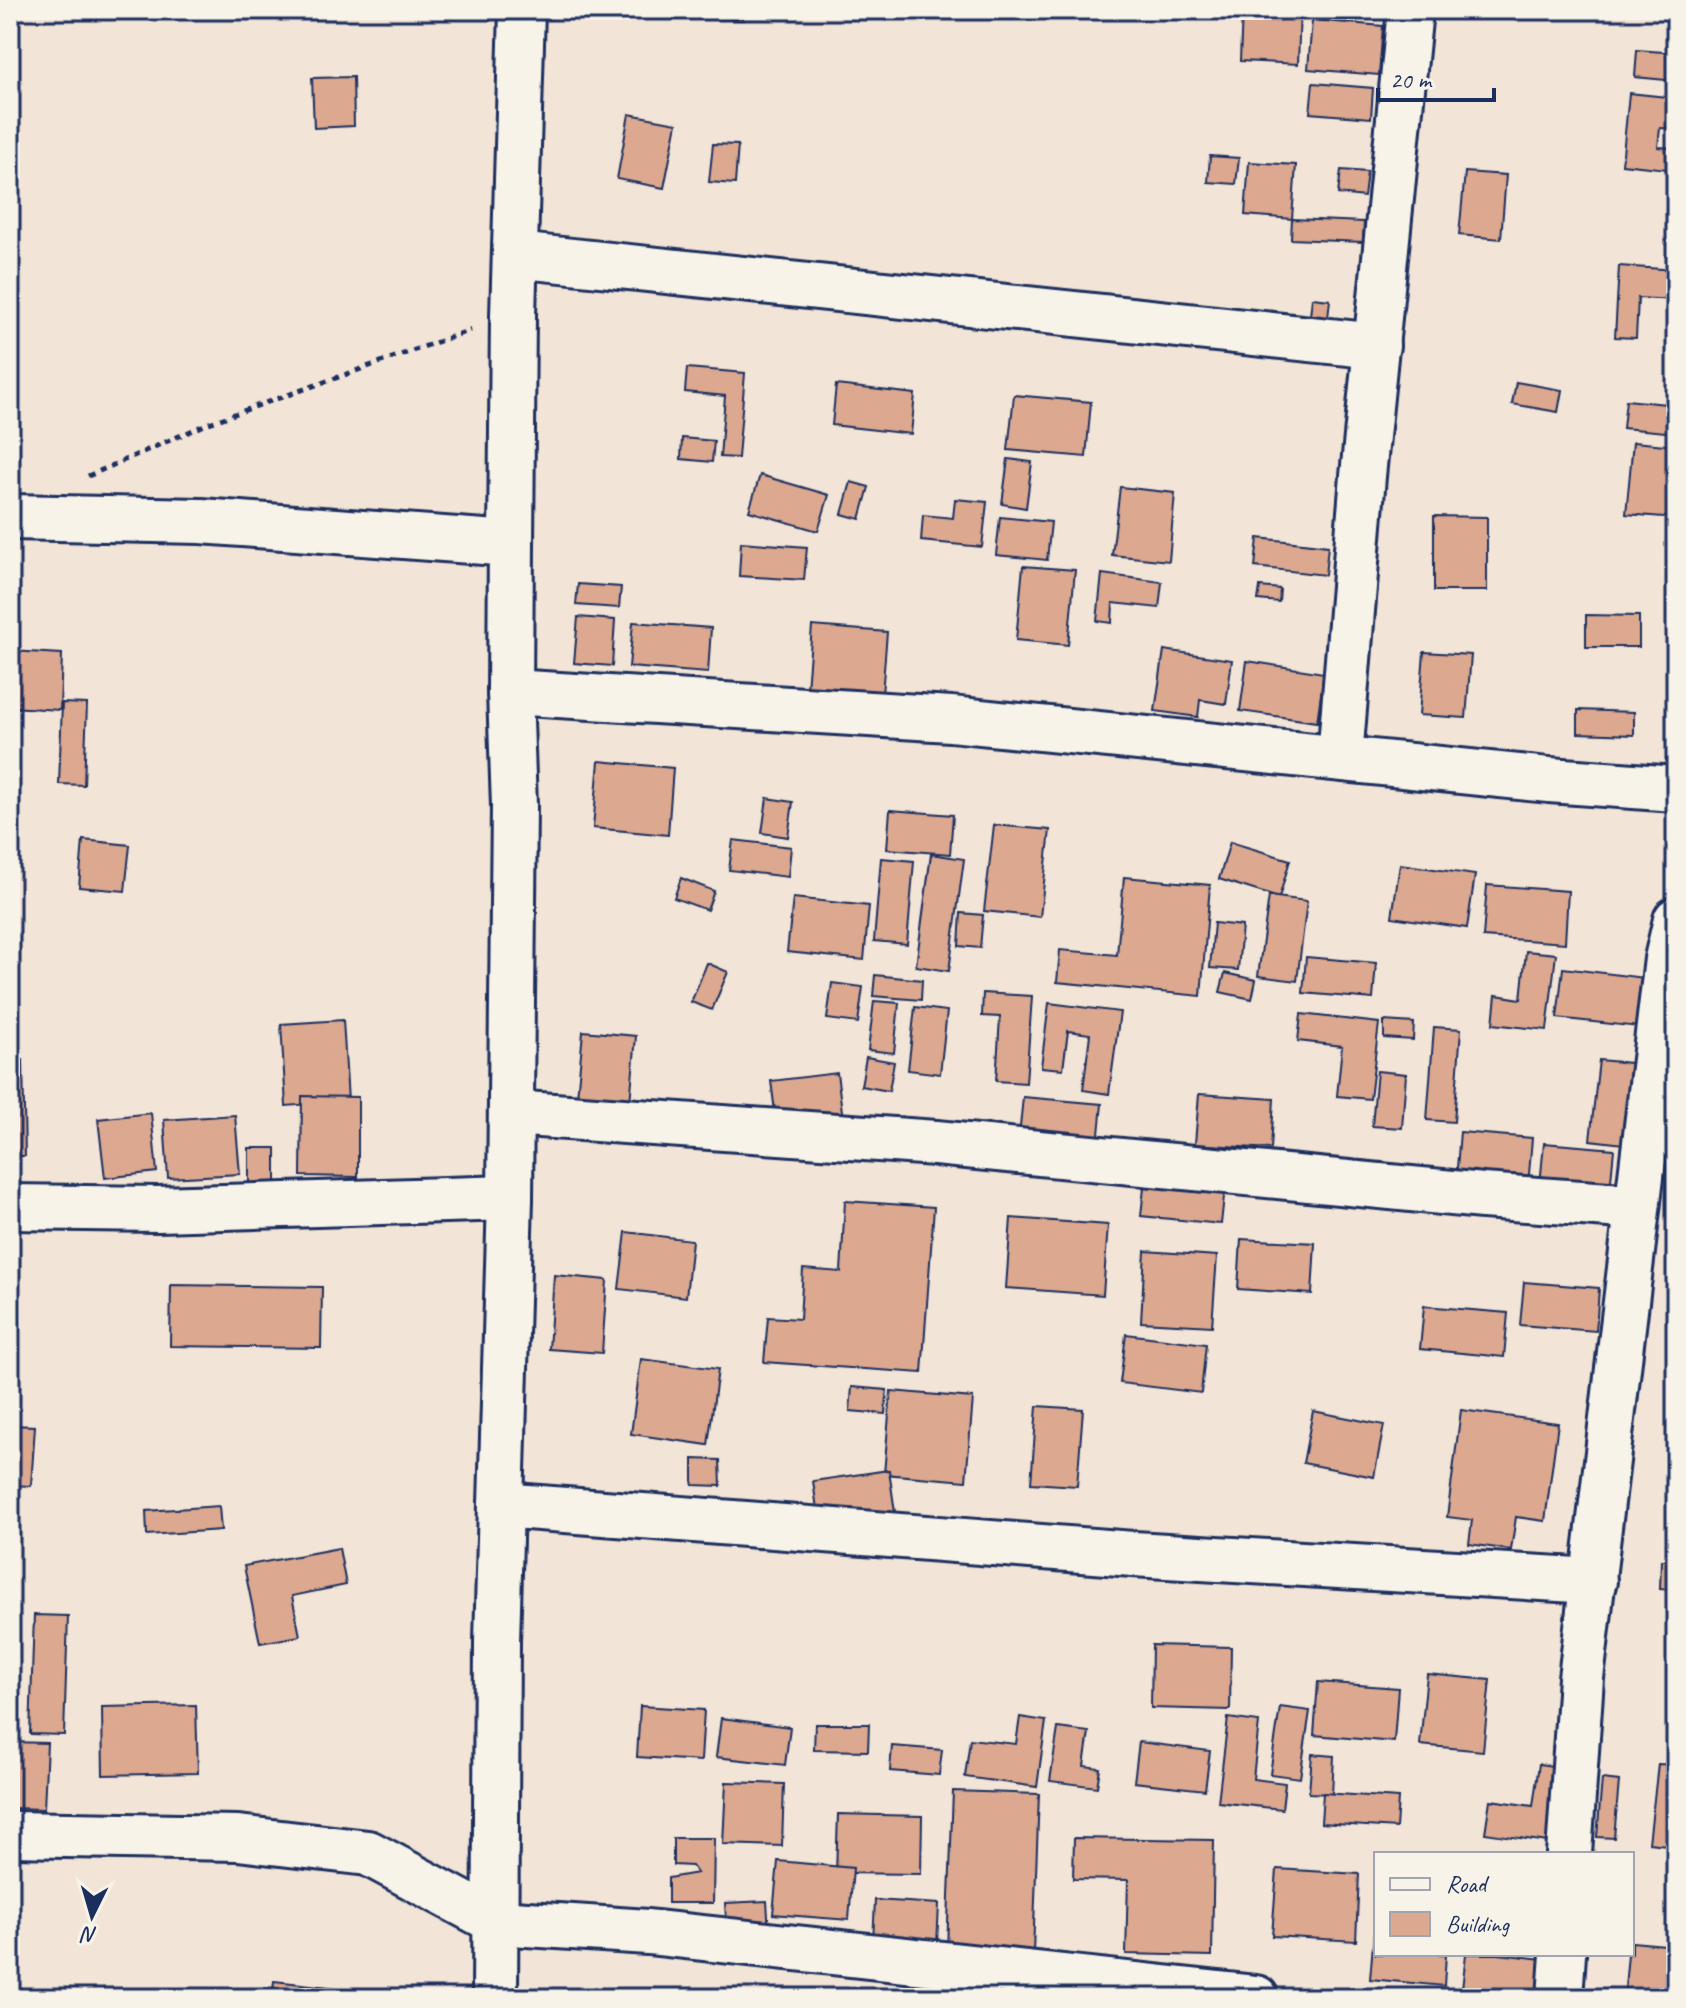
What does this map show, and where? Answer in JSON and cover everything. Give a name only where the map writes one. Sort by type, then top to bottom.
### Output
[{"type":"street","points":[[495,1998],[497,1656],[511,1113],[513,316],[522,10]]},
{"type":"street","points":[[1340,758],[1410,10]]},
{"type":"street","points":[[515,255],[1377,346]]},
{"type":"street","points":[[10,517],[201,521],[511,544]]},
{"type":"street","points":[[510,692],[951,719],[1549,780],[1676,789]]},
{"type":"street","points":[[1569,1852],[1581,1678],[1667,959],[1676,920]]},
{"type":"street","points":[[511,1113],[936,1143],[1483,1196],[1637,1207]]},
{"type":"street","points":[[10,1207],[158,1209],[510,1198]]},
{"type":"street","points":[[501,1505],[1133,1554],[1594,1581]]},
{"type":"street","points":[[10,1834],[238,1838],[368,1853],[497,1922],[648,1932],[1256,1998]]},
{"type":"street","points":[[1560,1998],[1563,1956]]},
{"type":"path","points":[[86,477],[209,423],[513,316]]},
{"type":"building","points":[[666,10],[744,10],[743,20],[665,14]]},
{"type":"building","points":[[1242,10],[1300,10],[1298,64],[1240,61]]},
{"type":"building","points":[[1312,20],[1383,26],[1379,75],[1308,69]]},
{"type":"building","points":[[1637,50],[1676,53],[1676,81],[1635,77]]},
{"type":"building","points":[[353,77],[354,126],[314,128],[312,78]]},
{"type":"building","points":[[1313,83],[1373,88],[1371,118],[1310,113]]},
{"type":"building","points":[[1629,93],[1676,98],[1676,129],[1660,128],[1658,147],[1676,148],[1676,170],[1622,164]]},
{"type":"building","points":[[629,114],[677,123],[664,188],[617,179]]},
{"type":"building","points":[[713,144],[738,145],[735,184],[709,182]]},
{"type":"building","points":[[1210,156],[1239,158],[1236,184],[1208,182]]},
{"type":"building","points":[[1249,162],[1296,165],[1292,219],[1245,215]]},
{"type":"building","points":[[1341,170],[1367,172],[1364,197],[1338,194]]},
{"type":"building","points":[[1465,172],[1506,175],[1501,239],[1459,235]]},
{"type":"building","points":[[1292,219],[1364,222],[1363,242],[1291,239]]},
{"type":"building","points":[[1619,266],[1676,270],[1676,300],[1638,298],[1636,338],[1615,337]]},
{"type":"building","points":[[1312,298],[1330,300],[1327,327],[1309,325]]},
{"type":"building","points":[[687,368],[745,373],[738,458],[720,457],[725,396],[685,392]]},
{"type":"building","points":[[1516,382],[1562,390],[1558,412],[1512,404]]},
{"type":"building","points":[[836,385],[915,394],[911,434],[832,425]]},
{"type":"building","points":[[1014,395],[1091,402],[1086,457],[1008,450]]},
{"type":"building","points":[[1626,400],[1676,405],[1676,433],[1623,428]]},
{"type":"building","points":[[682,438],[714,441],[712,462],[681,459]]},
{"type":"building","points":[[1633,442],[1676,446],[1676,518],[1626,514]]},
{"type":"building","points":[[1008,459],[1032,462],[1026,508],[1002,504]]},
{"type":"building","points":[[760,475],[829,495],[818,531],[749,511]]},
{"type":"building","points":[[851,482],[869,487],[860,519],[842,514]]},
{"type":"building","points":[[1120,487],[1175,493],[1169,561],[1112,555]]},
{"type":"building","points":[[955,499],[987,502],[982,547],[921,541],[923,515],[953,518]]},
{"type":"building","points":[[1434,516],[1487,517],[1487,591],[1434,591]]},
{"type":"building","points":[[1000,517],[1051,522],[1047,560],[996,555]]},
{"type":"building","points":[[1258,538],[1328,546],[1325,575],[1255,567]]},
{"type":"building","points":[[741,542],[807,547],[804,580],[739,576]]},
{"type":"building","points":[[1023,566],[1075,570],[1068,645],[1016,640]]},
{"type":"building","points":[[1102,574],[1162,582],[1159,608],[1113,603],[1112,623],[1097,621]]},
{"type":"building","points":[[578,584],[621,587],[619,608],[576,605]]},
{"type":"building","points":[[1260,587],[1280,589],[1279,602],[1258,600]]},
{"type":"building","points":[[1586,615],[1639,616],[1639,647],[1586,647]]},
{"type":"building","points":[[578,617],[615,620],[612,666],[574,663]]},
{"type":"building","points":[[633,622],[711,628],[708,673],[629,667]]},
{"type":"building","points":[[812,626],[887,632],[882,695],[807,689]]},
{"type":"building","points":[[1164,650],[1232,660],[1226,704],[1200,700],[1198,717],[1155,711]]},
{"type":"building","points":[[10,651],[62,654],[60,710],[10,707]]},
{"type":"building","points":[[1424,652],[1471,655],[1466,718],[1419,715]]},
{"type":"building","points":[[1247,661],[1324,673],[1317,722],[1240,711]]},
{"type":"building","points":[[62,703],[87,704],[84,785],[59,784]]},
{"type":"building","points":[[1578,710],[1634,712],[1634,735],[1578,733]]},
{"type":"building","points":[[599,761],[673,768],[668,835],[593,828]]},
{"type":"building","points":[[767,798],[793,802],[788,837],[762,833]]},
{"type":"building","points":[[890,810],[953,815],[950,854],[887,849]]},
{"type":"building","points":[[994,825],[1050,830],[1040,917],[984,911]]},
{"type":"building","points":[[83,840],[130,845],[125,891],[79,887]]},
{"type":"building","points":[[733,840],[791,847],[788,877],[729,870]]},
{"type":"building","points":[[1230,842],[1290,860],[1279,898],[1219,879]]},
{"type":"building","points":[[931,854],[964,859],[949,971],[916,966]]},
{"type":"building","points":[[881,858],[914,861],[907,944],[874,941]]},
{"type":"building","points":[[1400,864],[1475,875],[1467,928],[1392,917]]},
{"type":"building","points":[[1124,877],[1210,885],[1201,996],[1057,982],[1060,950],[1117,955]]},
{"type":"building","points":[[681,878],[714,891],[707,910],[674,898]]},
{"type":"building","points":[[1487,885],[1568,891],[1565,943],[1483,937]]},
{"type":"building","points":[[1269,896],[1307,901],[1297,981],[1258,976]]},
{"type":"building","points":[[793,898],[869,906],[864,960],[787,952]]},
{"type":"building","points":[[961,913],[983,915],[980,948],[959,946]]},
{"type":"building","points":[[1214,923],[1242,926],[1238,970],[1210,968]]},
{"type":"building","points":[[1526,951],[1556,954],[1547,1030],[1493,1024],[1496,995],[1521,999]]},
{"type":"building","points":[[1306,957],[1376,963],[1373,999],[1303,993]]},
{"type":"building","points":[[707,963],[728,972],[712,1010],[691,1002]]},
{"type":"building","points":[[1563,968],[1645,978],[1639,1027],[1557,1018]]},
{"type":"building","points":[[1225,973],[1256,980],[1252,999],[1220,992]]},
{"type":"building","points":[[875,975],[922,980],[921,1000],[873,996]]},
{"type":"building","points":[[832,983],[863,987],[858,1023],[827,1019]]},
{"type":"building","points":[[983,993],[1032,996],[1026,1083],[996,1081],[1000,1017],[982,1016]]},
{"type":"building","points":[[874,1001],[899,1003],[894,1053],[868,1050]]},
{"type":"building","points":[[1049,1003],[1120,1012],[1109,1094],[1083,1090],[1090,1034],[1068,1031],[1063,1069],[1041,1067]]},
{"type":"building","points":[[915,1007],[947,1011],[940,1074],[908,1070]]},
{"type":"building","points":[[1301,1014],[1379,1023],[1370,1099],[1337,1096],[1342,1046],[1298,1041]]},
{"type":"building","points":[[343,1020],[348,1101],[286,1106],[281,1024]]},
{"type":"building","points":[[1384,1021],[1414,1023],[1413,1040],[1384,1038]]},
{"type":"building","points":[[1434,1027],[1461,1029],[1454,1122],[1427,1120]]},
{"type":"building","points":[[583,1031],[636,1036],[629,1114],[576,1109]]},
{"type":"building","points":[[866,1057],[894,1062],[889,1091],[861,1086]]},
{"type":"building","points":[[10,1060],[23,1060],[25,1156],[10,1156]]},
{"type":"building","points":[[1599,1060],[1641,1064],[1632,1145],[1590,1140]]},
{"type":"building","points":[[1377,1071],[1406,1074],[1402,1128],[1372,1126]]},
{"type":"building","points":[[837,1073],[843,1119],[777,1127],[771,1081]]},
{"type":"building","points":[[1199,1094],[1274,1099],[1271,1149],[1195,1144]]},
{"type":"building","points":[[302,1096],[358,1097],[358,1177],[301,1176]]},
{"type":"building","points":[[1023,1097],[1102,1104],[1097,1154],[1018,1147]]},
{"type":"building","points":[[151,1113],[157,1172],[105,1178],[98,1119]]},
{"type":"building","points":[[235,1115],[240,1174],[168,1178],[164,1120]]},
{"type":"building","points":[[1460,1132],[1532,1138],[1528,1186],[1456,1180]]},
{"type":"building","points":[[1544,1143],[1614,1149],[1610,1191],[1540,1185]]},
{"type":"building","points":[[249,1148],[276,1148],[276,1199],[249,1200]]},
{"type":"building","points":[[1146,1169],[1226,1178],[1221,1224],[1141,1216]]},
{"type":"building","points":[[845,1201],[934,1207],[922,1373],[764,1362],[768,1317],[800,1319],[803,1269],[841,1272]]},
{"type":"building","points":[[1011,1218],[1108,1225],[1103,1295],[1006,1288]]},
{"type":"building","points":[[626,1232],[692,1240],[686,1297],[619,1289]]},
{"type":"building","points":[[1241,1239],[1315,1243],[1312,1294],[1238,1289]]},
{"type":"building","points":[[1145,1251],[1217,1256],[1212,1326],[1141,1322]]},
{"type":"building","points":[[554,1275],[607,1280],[602,1353],[549,1349]]},
{"type":"building","points":[[1524,1282],[1599,1288],[1596,1331],[1520,1325]]},
{"type":"building","points":[[171,1285],[322,1287],[321,1348],[170,1346]]},
{"type":"building","points":[[1424,1306],[1508,1313],[1504,1357],[1420,1349]]},
{"type":"building","points":[[1126,1334],[1206,1344],[1201,1393],[1120,1383]]},
{"type":"building","points":[[641,1359],[718,1369],[708,1445],[631,1434]]},
{"type":"building","points":[[852,1387],[887,1390],[885,1414],[850,1411]]},
{"type":"building","points":[[891,1391],[973,1398],[966,1481],[884,1474]]},
{"type":"building","points":[[1037,1406],[1083,1409],[1077,1486],[1031,1483]]},
{"type":"building","points":[[1461,1410],[1558,1423],[1545,1521],[1516,1517],[1511,1550],[1469,1544],[1472,1520],[1447,1517]]},
{"type":"building","points":[[1313,1411],[1384,1425],[1374,1477],[1303,1463]]},
{"type":"building","points":[[10,1425],[35,1426],[31,1486],[10,1485]]},
{"type":"building","points":[[693,1459],[720,1460],[721,1486],[693,1485]]},
{"type":"building","points":[[889,1470],[897,1527],[821,1537],[813,1481]]},
{"type":"building","points":[[219,1506],[221,1530],[147,1535],[146,1511]]},
{"type":"building","points":[[339,1548],[346,1585],[292,1596],[300,1636],[260,1643],[244,1566]]},
{"type":"building","points":[[1661,1560],[1676,1560],[1676,1590],[1660,1589]]},
{"type":"building","points":[[34,1615],[68,1616],[64,1735],[30,1734]]},
{"type":"building","points":[[1152,1645],[1231,1647],[1230,1710],[1151,1708]]},
{"type":"building","points":[[1427,1674],[1490,1680],[1483,1751],[1420,1745]]},
{"type":"building","points":[[1318,1682],[1398,1688],[1394,1742],[1314,1735]]},
{"type":"building","points":[[196,1705],[198,1773],[103,1775],[102,1707]]},
{"type":"building","points":[[640,1706],[704,1710],[701,1761],[637,1757]]},
{"type":"building","points":[[1280,1707],[1310,1711],[1300,1778],[1270,1774]]},
{"type":"building","points":[[1020,1717],[1046,1721],[1037,1787],[965,1777],[970,1739],[1016,1744]]},
{"type":"building","points":[[721,1718],[790,1727],[785,1765],[716,1757]]},
{"type":"building","points":[[1228,1718],[1259,1722],[1253,1779],[1285,1783],[1282,1809],[1218,1802]]},
{"type":"building","points":[[815,1724],[869,1724],[868,1751],[814,1750]]},
{"type":"building","points":[[1058,1728],[1089,1732],[1084,1766],[1100,1768],[1097,1787],[1050,1781]]},
{"type":"building","points":[[10,1742],[47,1743],[44,1809],[10,1808]]},
{"type":"building","points":[[1139,1742],[1210,1751],[1205,1790],[1134,1782]]},
{"type":"building","points":[[892,1746],[942,1750],[939,1775],[890,1771]]},
{"type":"building","points":[[1312,1754],[1334,1756],[1332,1794],[1309,1793]]},
{"type":"building","points":[[1539,1764],[1566,1768],[1555,1843],[1485,1833],[1490,1800],[1533,1806]]},
{"type":"building","points":[[1658,1764],[1676,1765],[1676,1846],[1649,1843]]},
{"type":"building","points":[[1602,1779],[1619,1781],[1614,1838],[1597,1837]]},
{"type":"building","points":[[726,1782],[784,1784],[782,1846],[723,1844]]},
{"type":"building","points":[[953,1791],[1039,1794],[1033,1953],[947,1949]]},
{"type":"building","points":[[1323,1793],[1398,1798],[1396,1828],[1321,1823]]},
{"type":"building","points":[[838,1814],[922,1816],[921,1874],[836,1873]]},
{"type":"building","points":[[673,1838],[714,1838],[713,1903],[668,1903],[668,1878],[697,1873],[692,1866],[673,1865]]},
{"type":"building","points":[[1074,1838],[1214,1840],[1212,1956],[1126,1954],[1128,1880],[1073,1879]]},
{"type":"building","points":[[778,1861],[853,1868],[849,1920],[773,1914]]},
{"type":"building","points":[[1277,1869],[1359,1874],[1356,1941],[1272,1936]]},
{"type":"building","points":[[875,1900],[939,1904],[937,1945],[873,1942]]},
{"type":"building","points":[[767,1901],[769,1933],[727,1934],[725,1903]]},
{"type":"building","points":[[1374,1932],[1374,1956],[1446,1956],[1444,1986],[1370,1979]]},
{"type":"building","points":[[1634,1942],[1676,1946],[1675,1998],[1624,1998],[1628,1956],[1634,1956]]},
{"type":"building","points":[[1466,1956],[1543,1959],[1539,1998],[1461,1998]]},
{"type":"building","points":[[274,1981],[365,1991],[364,1998],[272,1998]]}]
